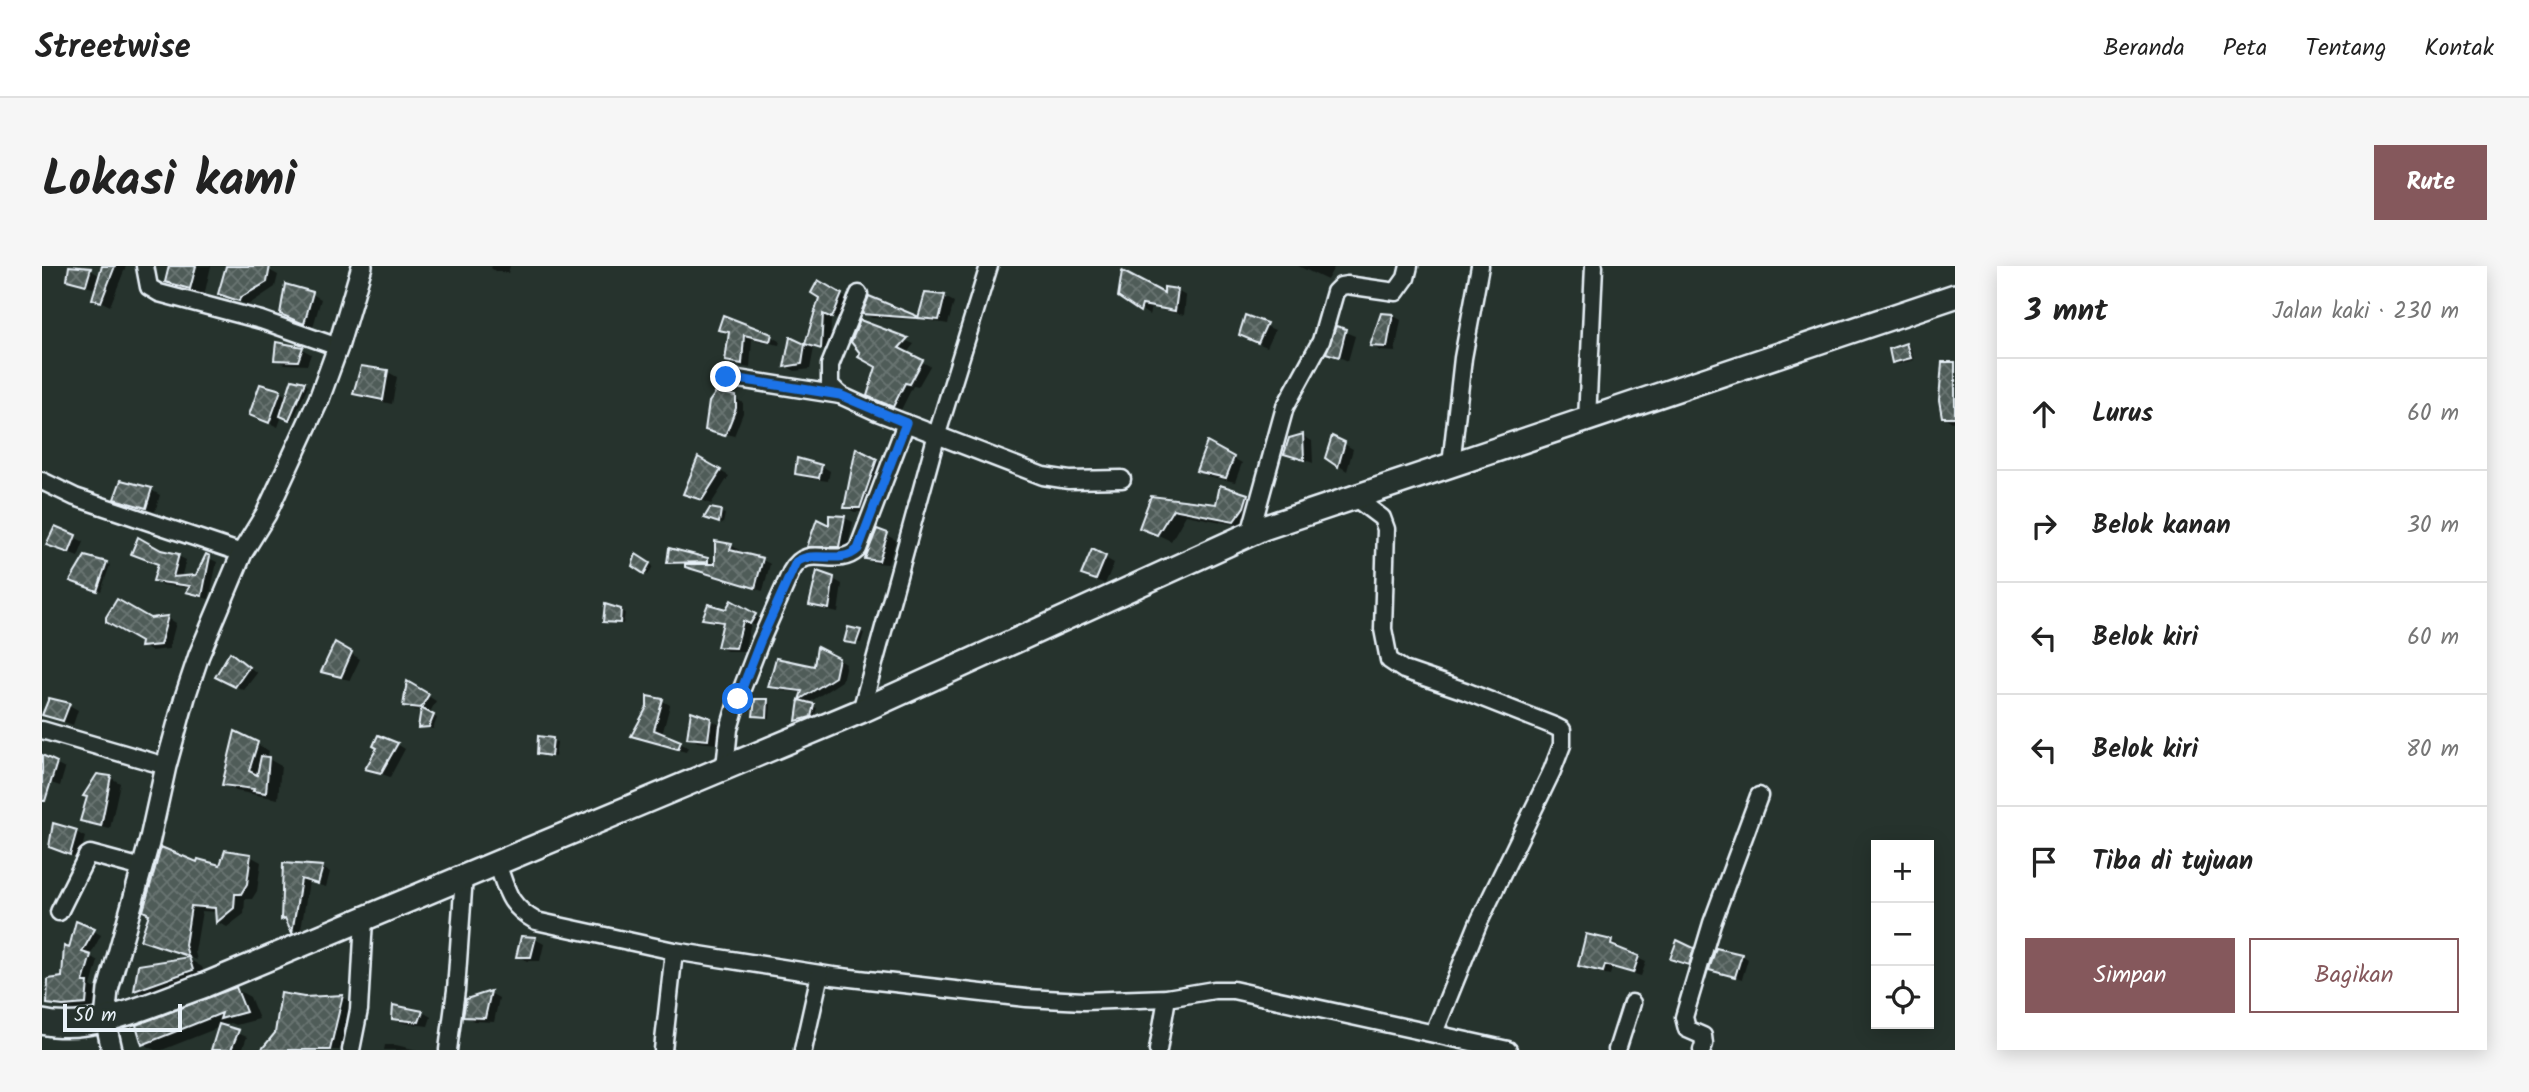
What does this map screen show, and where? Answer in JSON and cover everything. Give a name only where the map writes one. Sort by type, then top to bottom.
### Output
[{"type":"main road","points":[[42,1023],[73,1025],[105,1020],[205,985],[861,711],[1250,534],[1955,296]]},
{"type":"street","points":[[145,266],[149,287],[159,293],[239,313],[338,348]]},
{"type":"street","points":[[113,1050],[105,1020],[108,990],[142,867],[166,765],[199,655],[243,554],[267,514],[319,399],[338,348],[362,266]]},
{"type":"street","points":[[861,711],[937,434],[989,266]]},
{"type":"street","points":[[1250,534],[1285,407],[1321,341],[1335,292],[1341,286],[1347,285],[1396,292],[1406,278],[1409,266]]},
{"type":"street","points":[[1451,465],[1463,358],[1480,266]]},
{"type":"street","points":[[1587,420],[1594,266]]},
{"type":"street","points":[[840,395],[830,384],[830,365],[859,294]]},
{"type":"street","points":[[726,377],[840,395],[1042,476],[1069,480],[1122,479]]},
{"type":"street","points":[[725,767],[729,729],[738,699],[796,562],[809,556],[846,557],[858,549],[906,423]]},
{"type":"street","points":[[42,481],[75,497],[243,554]]},
{"type":"street","points":[[1354,497],[1381,518],[1386,529],[1383,629],[1389,660],[1404,670],[1562,730],[1562,745],[1552,771],[1478,924],[1434,1033]]},
{"type":"street","points":[[42,730],[166,765]]},
{"type":"street","points":[[1702,1050],[1703,1036],[1687,1029],[1684,1017],[1712,923],[1759,796]]},
{"type":"street","points":[[59,912],[86,856],[94,854],[142,867]]},
{"type":"street","points":[[497,863],[517,910],[536,921],[674,951],[820,974],[1026,998],[1084,1001],[1167,998],[1214,990],[1233,990],[1508,1050]]},
{"type":"street","points":[[448,1050],[456,990],[464,876]]},
{"type":"street","points":[[351,1050],[359,1010],[364,919]]},
{"type":"street","points":[[663,1050],[674,951]]},
{"type":"street","points":[[803,1050],[820,974]]},
{"type":"street","points":[[1158,1050],[1167,998]]},
{"type":"street","points":[[1617,1050],[1632,1003]]},
{"type":"building","points":[[69,266],[91,268],[86,285],[67,280]]},
{"type":"building","points":[[102,266],[115,266],[101,302],[92,299]]},
{"type":"building","points":[[169,266],[196,266],[190,289],[165,282]]},
{"type":"building","points":[[226,266],[270,266],[267,282],[239,301],[218,294]]},
{"type":"building","points":[[1122,271],[1164,293],[1164,287],[1178,289],[1175,311],[1142,305],[1140,312],[1118,297]]},
{"type":"building","points":[[818,280],[842,294],[832,318],[823,314],[821,349],[805,344],[819,298],[811,293]]},
{"type":"building","points":[[285,284],[313,292],[304,324],[280,314]]},
{"type":"building","points":[[925,293],[945,295],[939,320],[918,318]]},
{"type":"building","points":[[869,296],[917,316],[862,314]]},
{"type":"building","points":[[1381,313],[1393,314],[1387,347],[1370,346]]},
{"type":"building","points":[[723,315],[772,334],[770,341],[744,335],[742,364],[725,361],[729,332],[718,330]]},
{"type":"building","points":[[1245,315],[1267,323],[1258,343],[1239,335]]},
{"type":"building","points":[[860,320],[908,338],[899,348],[923,360],[910,384],[905,383],[893,407],[867,396],[876,367],[858,357],[860,353],[851,342]]},
{"type":"building","points":[[1336,326],[1346,329],[1339,357],[1326,353]]},
{"type":"building","points":[[790,337],[805,344],[802,364],[784,367]]},
{"type":"building","points":[[276,342],[303,347],[298,361],[274,360]]},
{"type":"building","points":[[1906,343],[1911,358],[1892,363],[1889,349]]},
{"type":"building","points":[[1942,362],[1955,362],[1955,417],[1942,417],[1939,400]]},
{"type":"building","points":[[361,366],[388,370],[383,400],[353,394]]},
{"type":"building","points":[[292,379],[305,382],[289,420],[280,416]]},
{"type":"building","points":[[260,384],[281,390],[269,423],[249,415]]},
{"type":"building","points":[[716,392],[736,396],[736,408],[725,436],[705,430],[709,402]]},
{"type":"building","points":[[1303,434],[1304,460],[1284,454],[1289,438]]},
{"type":"building","points":[[1332,436],[1345,442],[1338,467],[1325,458]]},
{"type":"building","points":[[1207,442],[1234,457],[1226,478],[1196,471]]},
{"type":"building","points":[[856,448],[877,459],[860,508],[844,508]]},
{"type":"building","points":[[698,457],[721,470],[702,500],[683,494]]},
{"type":"building","points":[[797,458],[822,465],[819,478],[795,474]]},
{"type":"building","points":[[121,480],[152,488],[146,508],[114,499]]},
{"type":"building","points":[[1220,485],[1248,494],[1244,507],[1234,521],[1173,509],[1157,535],[1139,528],[1151,496],[1216,504]]},
{"type":"building","points":[[710,508],[721,510],[719,523],[704,518]]},
{"type":"building","points":[[829,515],[845,516],[839,547],[807,547],[817,519],[829,525]]},
{"type":"building","points":[[55,526],[76,535],[69,553],[46,545]]},
{"type":"building","points":[[877,529],[888,533],[879,561],[865,559]]},
{"type":"building","points":[[138,537],[161,550],[179,554],[173,577],[196,575],[206,554],[210,556],[202,596],[186,592],[190,586],[153,581],[158,564],[131,554]]},
{"type":"building","points":[[715,541],[732,544],[730,550],[763,558],[755,588],[685,567],[685,564],[715,564]]},
{"type":"building","points":[[669,548],[708,558],[708,562],[667,563]]},
{"type":"building","points":[[1092,549],[1106,556],[1096,580],[1081,575]]},
{"type":"building","points":[[636,554],[650,563],[644,574],[632,566]]},
{"type":"building","points":[[85,556],[107,562],[97,591],[70,581]]},
{"type":"building","points":[[817,571],[834,577],[829,609],[809,605]]},
{"type":"building","points":[[117,599],[150,618],[168,616],[160,645],[140,647],[141,642],[106,622],[106,617]]},
{"type":"building","points":[[731,600],[756,614],[750,624],[743,621],[736,648],[717,647],[723,622],[702,619],[708,604],[726,609]]},
{"type":"building","points":[[605,604],[621,609],[620,623],[603,622]]},
{"type":"building","points":[[848,627],[861,630],[856,644],[844,642]]},
{"type":"building","points":[[335,642],[352,652],[341,677],[321,672]]},
{"type":"building","points":[[817,647],[839,658],[835,677],[799,700],[802,691],[768,687],[776,658],[814,666]]},
{"type":"building","points":[[230,652],[249,667],[235,687],[215,677]]},
{"type":"building","points":[[407,681],[429,694],[421,708],[403,706]]},
{"type":"building","points":[[647,696],[663,699],[654,730],[681,741],[678,749],[631,736],[647,707]]},
{"type":"building","points":[[49,698],[70,703],[63,721],[42,715]]},
{"type":"building","points":[[755,699],[768,699],[767,717],[753,716]]},
{"type":"building","points":[[799,700],[814,704],[811,717],[796,721]]},
{"type":"building","points":[[421,708],[434,715],[429,727],[418,728]]},
{"type":"building","points":[[691,711],[711,718],[708,740],[687,738]]},
{"type":"building","points":[[235,731],[258,742],[249,771],[257,775],[261,756],[269,757],[266,793],[222,785]]},
{"type":"building","points":[[378,735],[398,743],[381,773],[365,769],[377,748],[373,746]]},
{"type":"building","points":[[538,736],[553,738],[551,756],[537,754]]},
{"type":"building","points":[[42,755],[57,762],[45,801],[42,801]]},
{"type":"building","points":[[97,774],[111,776],[101,826],[80,821],[87,797],[83,796]]},
{"type":"building","points":[[53,823],[77,830],[70,855],[49,847]]},
{"type":"building","points":[[161,847],[197,862],[198,859],[220,865],[225,850],[251,854],[247,884],[241,894],[235,894],[234,908],[216,923],[215,908],[191,906],[185,945],[188,956],[140,940],[149,914],[143,911]]},
{"type":"building","points":[[283,863],[323,866],[318,884],[301,879],[292,933],[285,918],[281,920]]},
{"type":"building","points":[[76,921],[95,929],[82,952],[91,955],[83,982],[88,982],[86,1004],[47,1004],[48,979],[62,977],[64,946],[69,948]]},
{"type":"building","points":[[1586,934],[1612,940],[1611,945],[1639,956],[1633,973],[1605,965],[1603,972],[1578,966]]},
{"type":"building","points":[[521,936],[536,937],[531,957],[516,957]]},
{"type":"building","points":[[1677,940],[1694,948],[1689,965],[1670,959]]},
{"type":"building","points":[[1716,948],[1742,954],[1735,977],[1709,970]]},
{"type":"building","points":[[189,957],[193,970],[134,991],[138,965]]},
{"type":"building","points":[[236,987],[246,1012],[220,1019],[222,1013],[142,1045],[136,1025]]},
{"type":"building","points":[[491,991],[485,1018],[463,1017],[466,999]]},
{"type":"building","points":[[281,993],[304,997],[343,995],[330,1050],[261,1050],[275,1033]]},
{"type":"building","points":[[393,1005],[423,1011],[419,1022],[392,1019]]},
{"type":"building","points":[[219,1024],[239,1030],[231,1050],[211,1050]]},
{"type":"route","points":[[726,377],[840,395],[906,423],[858,549],[846,557],[809,556],[796,562],[738,699]]}]
